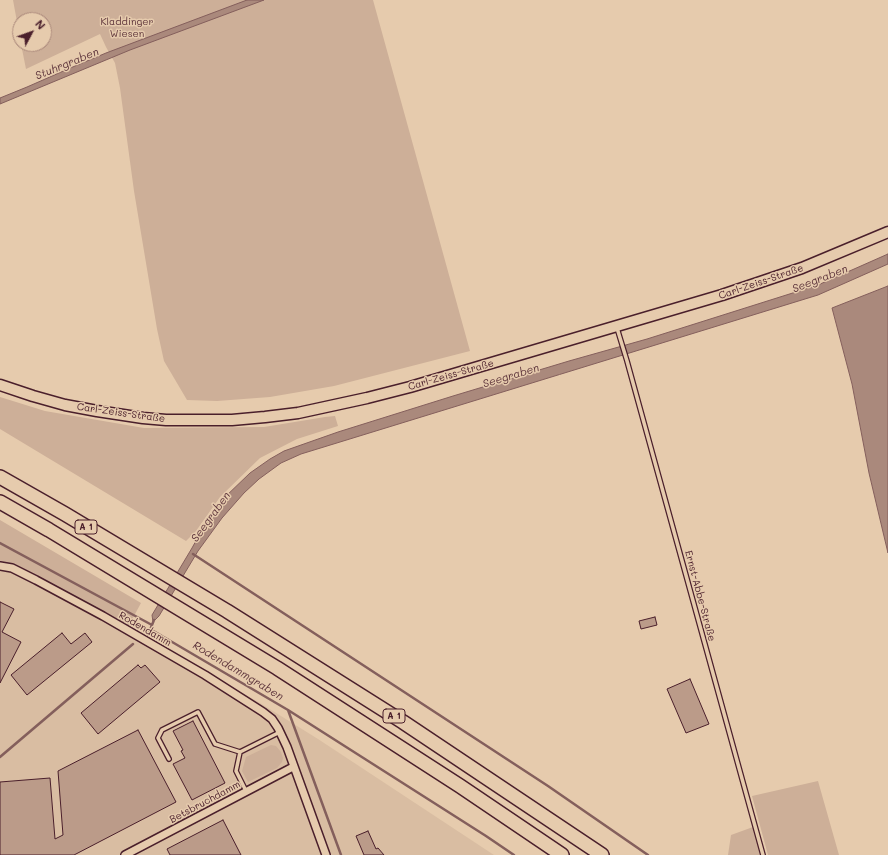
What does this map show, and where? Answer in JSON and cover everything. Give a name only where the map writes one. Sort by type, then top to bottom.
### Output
[{"type":"highway","name":"A 1","points":[[0,477],[227,611],[403,722],[602,855]]},
{"type":"highway","name":"A 1","points":[[0,502],[277,668],[454,781],[562,855]]},
{"type":"main road","name":"Carl-Zeiss-Straße","points":[[0,385],[65,405],[143,418],[166,420],[232,420],[298,413],[410,387],[762,283],[827,259],[888,232]]},
{"type":"street","name":"Rodendamm","points":[[0,566],[12,568],[58,591],[205,675],[272,719],[287,747],[326,855]]},
{"type":"street","name":"Betsbruchdamm","points":[[126,855],[294,767]]},
{"type":"lane","name":"Ernst-Abbe-Straße","points":[[616,327],[628,361],[763,855]]},
{"type":"lane","points":[[169,759],[158,738],[162,730],[198,712],[215,744],[240,752],[280,732]]},
{"type":"lane","points":[[240,752],[236,771],[246,791]]},
{"type":"shaded area","points":[[0,557],[35,574],[260,703],[318,739],[494,855],[0,855]]},
{"type":"green space","name":"Kladdinger Wiesen","points":[[13,0],[373,0],[470,351],[334,386],[270,397],[217,401],[187,400],[164,361],[157,329],[115,63],[100,34],[26,69],[23,52],[52,52],[52,12],[15,12]]},
{"type":"green space","points":[[0,397],[45,411],[144,428],[264,427],[335,416],[338,426],[297,439],[260,458],[220,497],[196,531],[186,541],[0,429]]},
{"type":"green space","points":[[0,520],[141,603],[128,627],[0,563]]},
{"type":"green space","points":[[271,745],[276,746],[281,752],[283,758],[282,762],[277,768],[248,782],[242,771],[246,757]]},
{"type":"green space","points":[[818,781],[839,855],[768,855],[752,796]]},
{"type":"green space","points":[[753,827],[761,855],[728,855],[731,835]]},
{"type":"water","points":[[247,0],[264,0],[130,50],[0,104],[0,98],[106,53]]},
{"type":"water","name":"Seegraben","points":[[888,254],[888,264],[818,295],[301,454],[281,463],[259,479],[244,493],[222,518],[198,551],[159,616],[153,622],[152,615],[202,530],[224,498],[250,473],[284,451],[338,432],[453,396],[647,339],[818,285]]},
{"type":"water","points":[[888,286],[888,553],[869,473],[852,384],[832,308]]},
{"type":"building","points":[[0,602],[14,609],[2,632],[21,642],[0,683]]},
{"type":"building","points":[[655,617],[657,625],[641,629],[639,621]]},
{"type":"building","points":[[62,633],[71,644],[85,633],[92,642],[27,695],[11,675]]},
{"type":"building","points":[[138,665],[141,668],[145,665],[160,682],[98,734],[81,713]]},
{"type":"building","points":[[690,679],[709,724],[686,733],[667,689]]},
{"type":"building","points":[[193,721],[225,783],[192,800],[173,764],[185,758],[181,751],[183,750],[173,731]]},
{"type":"building","points":[[138,730],[176,802],[74,855],[0,855],[0,782],[50,778],[55,839],[63,835],[58,771]]},
{"type":"building","points":[[223,820],[241,855],[170,855],[167,849]]},
{"type":"building","points":[[368,831],[376,849],[378,848],[384,855],[364,855],[356,836]]},
{"type":"waterway","points":[[0,543],[152,625]]},
{"type":"waterway","points":[[193,554],[548,786],[648,855]]},
{"type":"waterway","name":"Rodendammgraben","points":[[148,635],[154,620]]},
{"type":"waterway","name":"Rodendammgraben","points":[[150,629],[288,710],[341,855]]},
{"type":"waterway","points":[[0,757],[133,644]]},
{"type":"waterway","points":[[288,710],[514,855]]},
{"type":"water label","name":"Stuhrgraben","points":[[67,64]]}]
